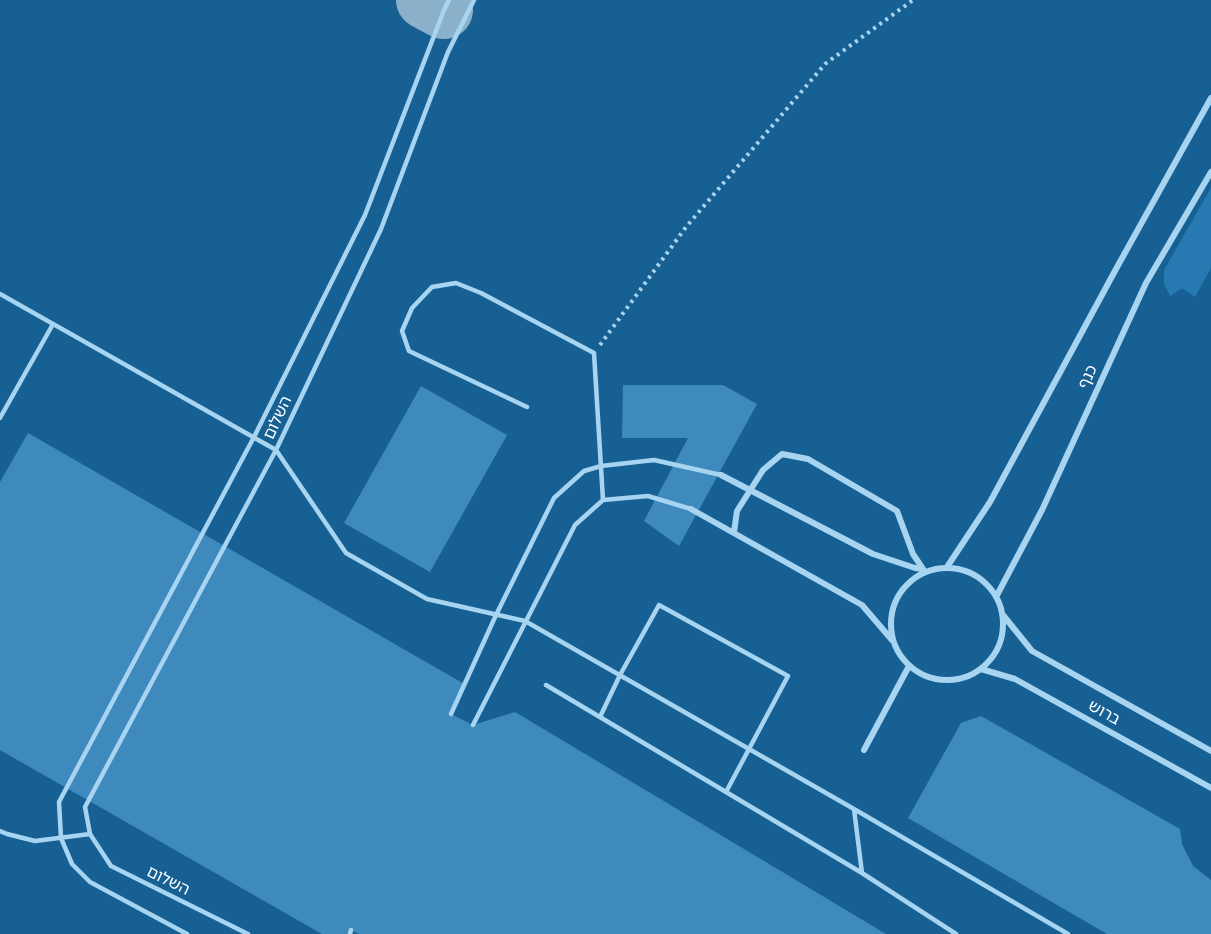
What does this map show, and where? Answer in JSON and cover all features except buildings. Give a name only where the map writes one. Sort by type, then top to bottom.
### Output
[{"type":"street","points":[[947,567],[990,502],[1211,98]]},
{"type":"street","points":[[1203,113],[1211,105]]},
{"type":"street","name":"כנף","points":[[996,597],[1042,510],[1146,284],[1211,172]]},
{"type":"street","points":[[734,532],[737,511],[762,470],[782,454],[808,459],[897,511],[913,554],[923,569]]},
{"type":"street","points":[[721,475],[873,554],[915,568],[947,567],[967,571],[984,581],[996,597],[1003,615],[1032,651],[1211,751]]},
{"type":"street","points":[[691,509],[862,605],[892,640],[899,655],[921,675],[936,680],[951,681],[968,677],[981,669],[992,658],[999,645],[1003,630],[1003,615]]},
{"type":"street","points":[[892,640],[890,625],[892,610],[898,596],[907,584],[933,569]]},
{"type":"street","points":[[864,750],[909,666]]},
{"type":"street","name":"ברוש","points":[[981,669],[1015,679],[1211,788]]},
{"type":"lane","points":[[187,934],[90,882],[72,864],[61,838],[59,802],[254,437],[365,215],[449,0]]},
{"type":"lane","name":"השלום","points":[[248,934],[111,866],[90,834],[86,807],[276,450],[381,229],[448,52],[474,0]]},
{"type":"lane","points":[[527,406],[409,351],[402,331],[412,308],[432,287],[456,283],[481,293],[594,353],[603,500]]},
{"type":"lane","points":[[0,294],[276,450],[346,553],[427,599],[525,621],[1068,934]]},
{"type":"lane","points":[[0,418],[54,324]]},
{"type":"lane","points":[[451,714],[496,615],[554,498],[584,471],[601,466],[654,460],[721,475]]},
{"type":"lane","points":[[473,725],[575,525],[603,500],[648,496],[691,509]]},
{"type":"lane","points":[[600,717],[620,675],[659,605],[788,676],[726,792]]},
{"type":"lane","points":[[546,685],[862,873],[956,934]]},
{"type":"lane","points":[[854,809],[862,873]]},
{"type":"lane","points":[[0,831],[35,841],[90,834]]},
{"type":"path","points":[[594,353],[686,227],[825,64],[913,0]]},
{"type":"shaded area","points":[[1211,188],[1211,268],[1195,297],[1182,288],[1170,296],[1164,284],[1164,270]]},
{"type":"taxiway","points":[[425,0],[444,10]]}]
